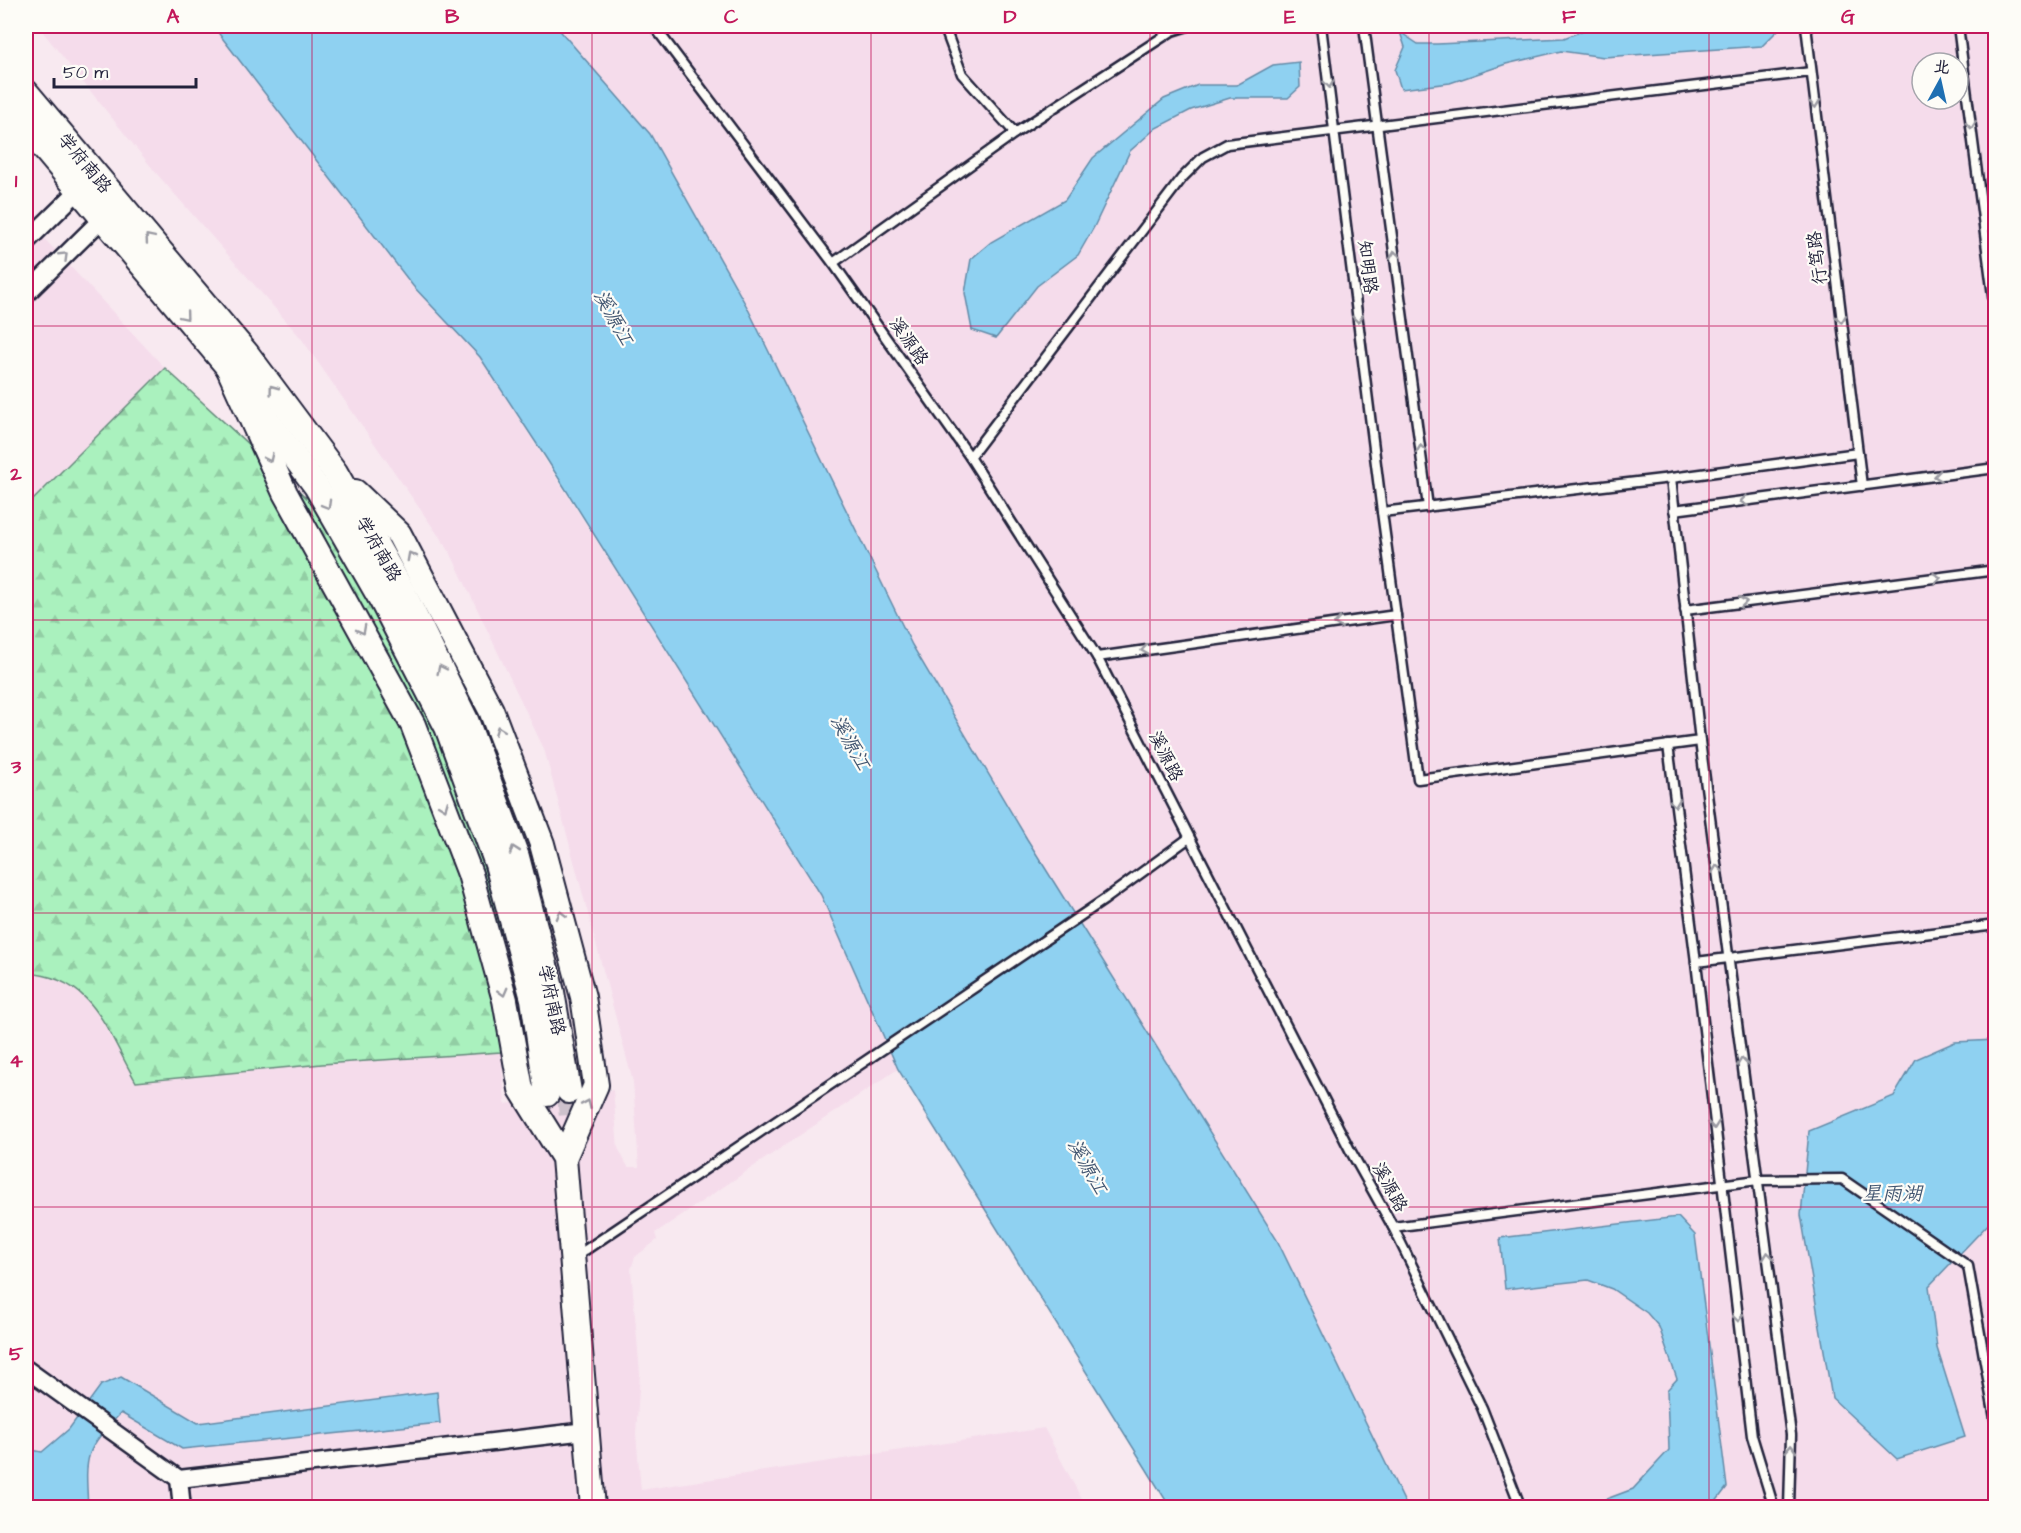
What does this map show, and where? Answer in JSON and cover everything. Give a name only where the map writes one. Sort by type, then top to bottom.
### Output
[{"type":"main road","name":"学府南路","points":[[26,92],[247,354],[335,472],[404,592],[466,720],[517,857],[552,993],[558,1092],[497,864],[447,727],[382,601],[316,486],[228,367],[26,126]]},
{"type":"main road","points":[[228,367],[285,493],[348,603],[413,725],[470,874],[505,1000],[521,1089],[564,1158],[593,1508]]},
{"type":"main road","points":[[335,472],[399,534],[491,710],[542,844],[583,997],[596,1084],[564,1158]]},
{"type":"street","points":[[26,242],[80,190]]},
{"type":"street","points":[[26,294],[103,218]]},
{"type":"street","points":[[26,1369],[179,1479],[586,1431]]},
{"type":"street","points":[[179,1479],[182,1508]]},
{"type":"lane","name":"溪源路","points":[[654,26],[833,263],[970,456],[1097,657],[1393,1227],[1758,1180],[1842,1179],[1968,1266],[1995,1424]]},
{"type":"lane","points":[[944,26],[962,74],[1015,133]]},
{"type":"lane","points":[[833,263],[1015,133],[1172,31],[1188,26]]},
{"type":"lane","name":"知明路","points":[[1322,26],[1382,512],[1418,779],[1668,745]]},
{"type":"lane","name":"知明路","points":[[1364,26],[1428,507]]},
{"type":"lane","name":"行笃路","points":[[1806,26],[1862,486]]},
{"type":"lane","points":[[1958,26],[1995,319]]},
{"type":"lane","points":[[970,456],[1182,178],[1203,157],[1227,144],[1811,72]]},
{"type":"lane","points":[[1382,512],[1671,478],[1858,453]]},
{"type":"lane","points":[[1674,510],[1995,468]]},
{"type":"lane","points":[[1671,478],[1700,741],[1791,1435],[1789,1508]]},
{"type":"lane","points":[[1685,610],[1995,570]]},
{"type":"lane","points":[[1097,657],[1396,615]]},
{"type":"lane","points":[[1700,741],[1668,745],[1752,1436],[1774,1508]]},
{"type":"lane","points":[[572,1259],[1104,900],[1189,838]]},
{"type":"lane","points":[[1696,962],[1995,925]]},
{"type":"lane","points":[[1393,1227],[1482,1408],[1521,1508]]},
{"type":"shaded area","points":[[38,26],[213,26],[412,286],[480,357],[821,895],[898,1069],[655,1233],[657,1240],[635,1257],[631,1269],[640,1374],[636,1434],[641,1490],[1044,1428],[1086,1507],[26,1507],[26,973],[56,978],[74,986],[88,997],[136,1082],[322,1064],[501,1052],[505,1104],[613,1090],[618,1148],[628,1167],[639,1167],[633,1082],[544,749],[450,552],[301,338],[157,174]]},
{"type":"shaded area","points":[[556,26],[1995,26],[1995,1507],[1407,1507],[1277,1240],[1027,839],[912,645],[747,307],[650,134]]},
{"type":"shaded area","points":[[26,219],[165,368],[26,507]]},
{"type":"green space","points":[[165,368],[322,512],[439,720],[501,923],[501,1052],[322,1064],[136,1082],[106,1026],[83,996],[68,984],[49,977],[26,973],[26,507]]},
{"type":"water","name":"溪源江","points":[[213,26],[556,26],[650,134],[747,307],[912,645],[1027,839],[1277,1240],[1407,1507],[1170,1507],[898,1069],[821,895],[546,458],[480,357],[413,286]]},
{"type":"water","points":[[1595,26],[1782,26],[1762,46],[1604,57],[1561,51],[1506,64],[1450,83],[1401,89],[1395,70],[1405,47],[1400,32],[1418,44],[1437,44],[1564,38]]},
{"type":"water","points":[[1299,62],[1300,87],[1288,98],[1230,98],[1191,110],[1156,128],[1130,151],[1078,255],[1037,286],[996,338],[972,330],[965,293],[971,259],[991,242],[1065,200],[1093,158],[1164,99],[1198,85],[1237,85],[1273,65]]},
{"type":"water","name":"星雨湖","points":[[1995,1040],[1995,1217],[1929,1286],[1937,1348],[1965,1437],[1897,1459],[1832,1398],[1801,1215],[1809,1131],[1894,1096],[1916,1059],[1955,1042]]},
{"type":"water","points":[[1678,1217],[1695,1235],[1727,1487],[1712,1507],[1585,1507],[1633,1489],[1669,1450],[1667,1390],[1677,1379],[1659,1327],[1647,1313],[1612,1289],[1588,1280],[1505,1289],[1500,1238]]},
{"type":"water","points":[[121,1377],[198,1423],[437,1392],[440,1423],[182,1449],[121,1413],[100,1436],[90,1455],[87,1464],[88,1507],[26,1507],[26,1449],[42,1452],[69,1429],[101,1385]]},
{"type":"tunnel","points":[[569,1091],[573,1146]]}]
